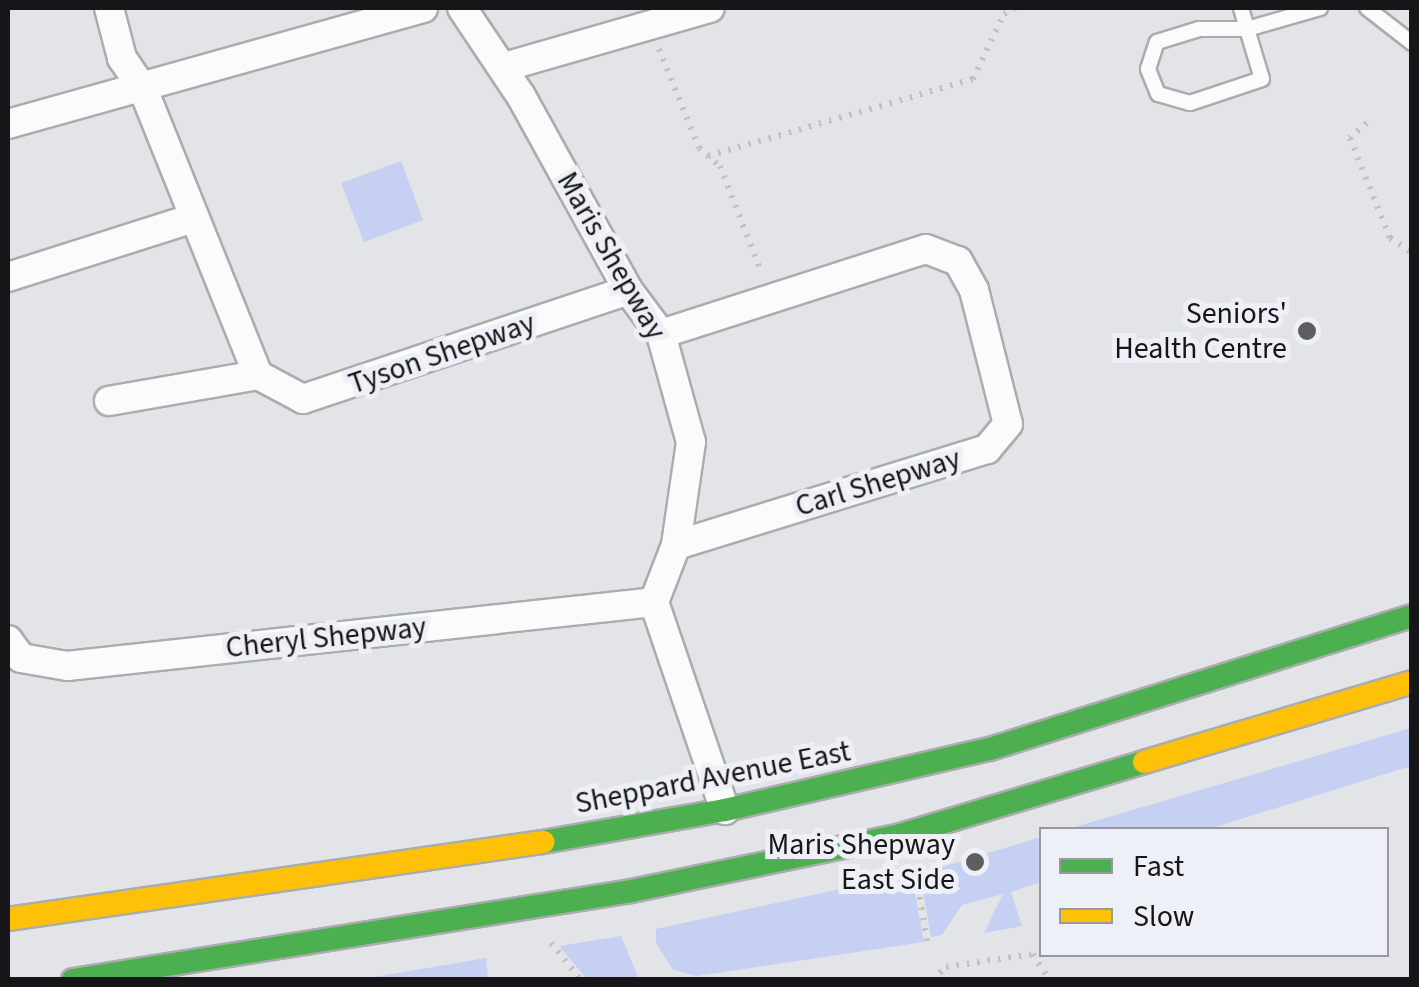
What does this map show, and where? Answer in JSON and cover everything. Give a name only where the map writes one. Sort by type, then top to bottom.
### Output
[{"type":"main road","name":"Sheppard Avenue East","points":[[8,918],[499,850],[725,810],[990,749],[1412,616]]},
{"type":"main road","points":[[73,980],[631,891],[883,839],[1412,682]]},
{"type":"street","points":[[109,8],[122,58],[142,90],[192,218],[212,254],[258,375],[109,401]]},
{"type":"street","points":[[8,124],[142,90],[423,8]]},
{"type":"street","name":"Maris Shepway","points":[[462,8],[504,67],[628,290],[660,334],[691,442],[676,545],[654,602]]},
{"type":"street","points":[[504,67],[710,8]]},
{"type":"street","points":[[8,276],[192,218]]},
{"type":"street","name":"Carl Shepway","points":[[660,334],[926,249],[958,261],[974,290],[1008,424],[987,449],[676,545]]},
{"type":"street","name":"Tyson Shepway","points":[[258,375],[303,399],[628,290]]},
{"type":"street","points":[[654,602],[725,810]]},
{"type":"street","name":"Cheryl Shepway","points":[[8,640],[21,658],[67,666],[654,602]]},
{"type":"lane","points":[[1241,8],[1247,29],[1262,79],[1190,103],[1158,94],[1148,70],[1157,42],[1199,30],[1247,29],[1320,8]]},
{"type":"lane","points":[[1366,8],[1412,42]]},
{"type":"path","points":[[708,156],[972,79],[1004,14],[1015,8]]},
{"type":"path","points":[[649,25],[698,148],[720,166],[772,298]]},
{"type":"path","points":[[1367,124],[1350,138],[1390,238],[1412,252]]},
{"type":"path","points":[[927,941],[918,891],[946,861]]},
{"type":"path","points":[[551,943],[581,980]]},
{"type":"path","points":[[932,980],[946,967],[1032,954],[1048,980]]},
{"type":"shaded area","points":[[401,161],[423,220],[364,242],[341,183]]},
{"type":"shaded area","points":[[1411,728],[1411,766],[1215,827],[1075,827]]},
{"type":"shaded area","points":[[1039,838],[1039,883],[1011,892],[1022,926],[984,933],[1003,894],[962,905],[942,935],[931,937],[923,891],[945,866]]},
{"type":"shaded area","points":[[932,869],[914,888],[924,942],[697,976],[673,970],[656,943],[656,929]]},
{"type":"shaded area","points":[[621,936],[639,979],[587,979],[559,946]]},
{"type":"shaded area","points":[[486,958],[488,979],[362,979]]},
{"type":"traffic: fast","points":[[543,842],[725,810],[990,749],[1412,616]]},
{"type":"traffic: fast","points":[[73,980],[631,891],[901,835],[1144,762]]},
{"type":"traffic: slow","points":[[1144,762],[1412,682]]},
{"type":"traffic: slow","points":[[8,919],[543,842]]},
{"type":"place","name":"Seniors' Health Centre","points":[[1307,331]]},
{"type":"place","name":"Maris Shepway East Side","points":[[975,862]]}]
